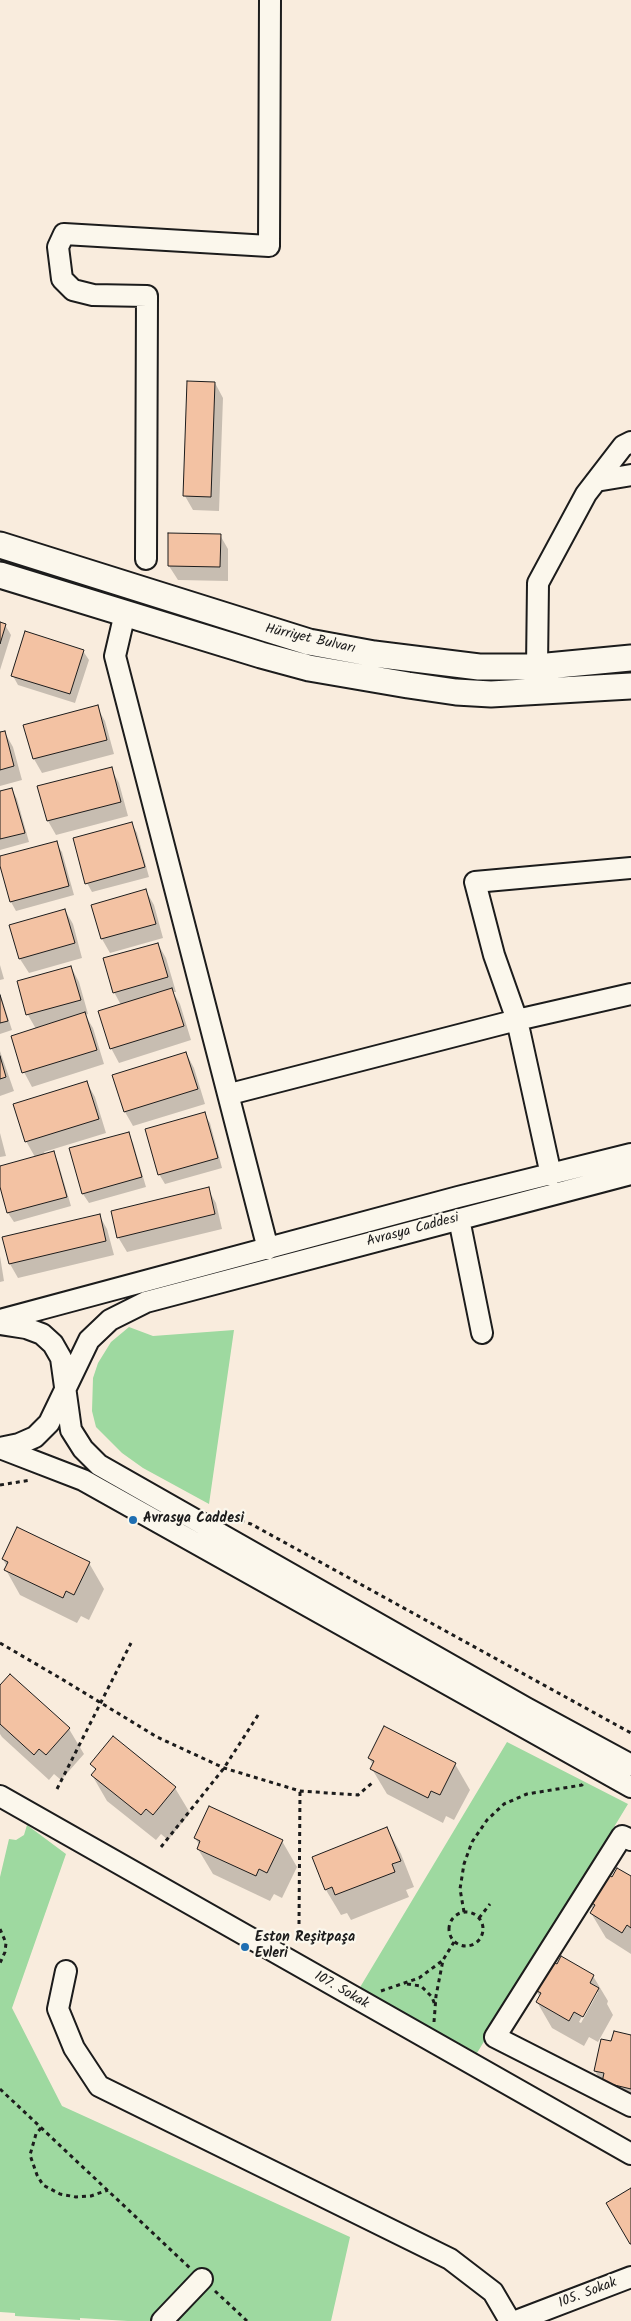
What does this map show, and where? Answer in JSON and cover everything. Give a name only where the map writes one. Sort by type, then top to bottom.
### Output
[{"type":"main road","name":"Hürriyet Bulvarı","points":[[0,545],[309,642],[439,663],[480,667],[537,667],[631,658]]},
{"type":"main road","name":"Hürriyet Bulvarı","points":[[0,575],[270,658],[309,668],[456,692],[491,694],[631,686]]},
{"type":"street","points":[[146,560],[147,296],[93,294],[74,290],[62,279],[58,247],[64,234],[269,246],[270,0]]},
{"type":"street","points":[[537,667],[538,582],[586,494],[623,446],[631,442]]},
{"type":"street","points":[[596,481],[631,475]]},
{"type":"street","points":[[125,613],[115,656],[230,1094],[268,1249]]},
{"type":"street","points":[[551,1174],[517,1020],[494,955],[475,882],[631,868]]},
{"type":"street","points":[[230,1094],[517,1020],[631,994]]},
{"type":"street","points":[[0,1322],[458,1197],[631,1154]]},
{"type":"street","name":"Avrasya Caddesi","points":[[0,1448],[20,1444],[35,1437],[49,1423],[89,1340],[110,1320],[146,1302],[631,1174]]},
{"type":"street","points":[[459,1219],[482,1333]]},
{"type":"street","points":[[0,1322],[42,1334],[54,1344],[61,1358],[64,1395],[71,1430],[83,1449],[99,1465],[517,1703],[631,1764]]},
{"type":"street","points":[[0,1448],[83,1480],[631,1786]]},
{"type":"street","name":"107. Sokak","points":[[0,1796],[631,2154]]},
{"type":"street","points":[[631,1840],[622,1836],[495,2037],[631,2106]]},
{"type":"street","points":[[66,1971],[58,2008],[74,2048],[99,2086],[450,2259],[493,2292],[510,2321]]},
{"type":"street","name":"105. Sokak","points":[[516,2321],[631,2277]]},
{"type":"street","points":[[162,2321],[202,2279]]},
{"type":"path","points":[[226,1516],[251,1524],[631,1733]]},
{"type":"path","points":[[57,1789],[132,1643]]},
{"type":"path","points":[[0,1644],[157,1737],[224,1768],[300,1791],[358,1795],[372,1783]]},
{"type":"path","points":[[161,1847],[224,1768],[260,1712]]},
{"type":"path","points":[[464,1912],[460,1889],[464,1864],[472,1842],[487,1820],[504,1804],[527,1794],[582,1785],[587,1777]]},
{"type":"path","points":[[299,1924],[300,1791]]},
{"type":"path","points":[[479,1918],[490,1904]]},
{"type":"path","points":[[464,1912],[479,1918],[483,1929],[480,1939],[476,1943],[465,1946],[454,1942],[449,1932],[449,1927],[454,1917],[464,1912]]},
{"type":"path","points":[[0,1929],[6,1943],[5,1952],[0,1962]]},
{"type":"path","points":[[437,2045],[435,2005],[443,1960],[454,1942]]},
{"type":"path","points":[[354,1998],[419,1978],[443,1960]]},
{"type":"path","points":[[404,1984],[422,1986],[432,1996],[435,2005]]},
{"type":"path","points":[[0,2089],[247,2321]]},
{"type":"path","points":[[41,2128],[36,2134],[30,2155],[37,2175],[43,2185],[60,2194],[76,2197],[91,2196],[108,2190]]},
{"type":"green space","points":[[129,1327],[153,1336],[234,1330],[209,1504],[143,1468],[122,1453],[96,1427],[92,1411],[93,1378],[98,1363],[111,1342]]},
{"type":"green space","points":[[507,1742],[628,1804],[477,2053],[359,1989]]},
{"type":"green space","points":[[27,1825],[66,1854],[12,2008],[62,2106],[350,2237],[331,2321],[128,2321],[80,2318],[80,2320],[15,2316],[15,2313],[0,2312],[0,1877],[9,1839],[16,1840],[24,1835]]},
{"type":"building","points":[[187,381],[215,382],[211,497],[183,496]]},
{"type":"building","points":[[168,533],[221,534],[220,567],[168,566]]},
{"type":"building","points":[[0,622],[6,624],[0,644]]},
{"type":"building","points":[[25,631],[84,650],[70,694],[11,676]]},
{"type":"building","points":[[98,705],[107,740],[33,759],[23,725]]},
{"type":"building","points":[[5,731],[14,766],[0,770],[0,732]]},
{"type":"building","points":[[112,767],[121,802],[47,821],[37,786]]},
{"type":"building","points":[[12,788],[25,833],[0,839],[0,791]]},
{"type":"building","points":[[132,822],[145,867],[85,884],[73,838]]},
{"type":"building","points":[[57,841],[69,886],[10,902],[0,866],[0,856]]},
{"type":"building","points":[[146,889],[156,924],[101,939],[91,905]]},
{"type":"building","points":[[65,909],[75,943],[19,959],[9,925]]},
{"type":"building","points":[[158,943],[168,977],[113,993],[103,958]]},
{"type":"building","points":[[71,966],[81,1000],[26,1015],[17,981]]},
{"type":"building","points":[[172,988],[184,1026],[110,1049],[98,1011]]},
{"type":"building","points":[[0,995],[8,1021],[0,1023]]},
{"type":"building","points":[[85,1012],[97,1050],[22,1073],[11,1036]]},
{"type":"building","points":[[186,1052],[198,1089],[124,1112],[112,1075]]},
{"type":"building","points":[[0,1056],[6,1077],[0,1079]]},
{"type":"building","points":[[87,1081],[99,1119],[25,1142],[13,1104]]},
{"type":"building","points":[[205,1112],[218,1158],[158,1175],[145,1129]]},
{"type":"building","points":[[129,1132],[142,1177],[82,1194],[69,1148]]},
{"type":"building","points":[[54,1151],[67,1197],[7,1213],[0,1187],[0,1166]]},
{"type":"building","points":[[209,1187],[215,1214],[117,1238],[111,1211]]},
{"type":"building","points":[[100,1214],[106,1241],[9,1264],[2,1237]]},
{"type":"building","points":[[17,1527],[90,1562],[74,1595],[66,1591],[63,1598],[4,1570],[8,1562],[2,1559]]},
{"type":"building","points":[[10,1674],[70,1728],[46,1755],[39,1749],[34,1755],[0,1724],[0,1685]]},
{"type":"building","points":[[384,1726],[456,1763],[440,1795],[431,1791],[428,1798],[370,1769],[374,1761],[368,1758]]},
{"type":"building","points":[[113,1736],[176,1787],[153,1815],[146,1809],[141,1815],[91,1775],[96,1769],[90,1764]]},
{"type":"building","points":[[209,1806],[283,1840],[267,1873],[259,1869],[256,1876],[197,1849],[200,1841],[194,1838]]},
{"type":"building","points":[[387,1827],[401,1861],[392,1864],[395,1872],[335,1895],[332,1887],[325,1890],[312,1857]]},
{"type":"building","points":[[617,1868],[631,1876],[631,1928],[627,1925],[622,1933],[590,1913],[595,1905],[586,1899],[603,1871],[612,1877]]},
{"type":"building","points":[[561,1956],[594,1975],[590,1983],[599,1988],[583,2017],[574,2012],[569,2021],[536,2002],[541,1993],[533,1989],[550,1960],[557,1964]]},
{"type":"building","points":[[614,2031],[631,2035],[631,2089],[602,2082],[604,2073],[594,2071],[601,2039],[611,2041]]},
{"type":"building","points":[[631,2188],[631,2244],[630,2244],[606,2203]]},
{"type":"place","name":"Avrasya Caddesi","points":[[133,1520]]},
{"type":"place","name":"Eston Reşitpaşa Evleri","points":[[245,1947]]}]
